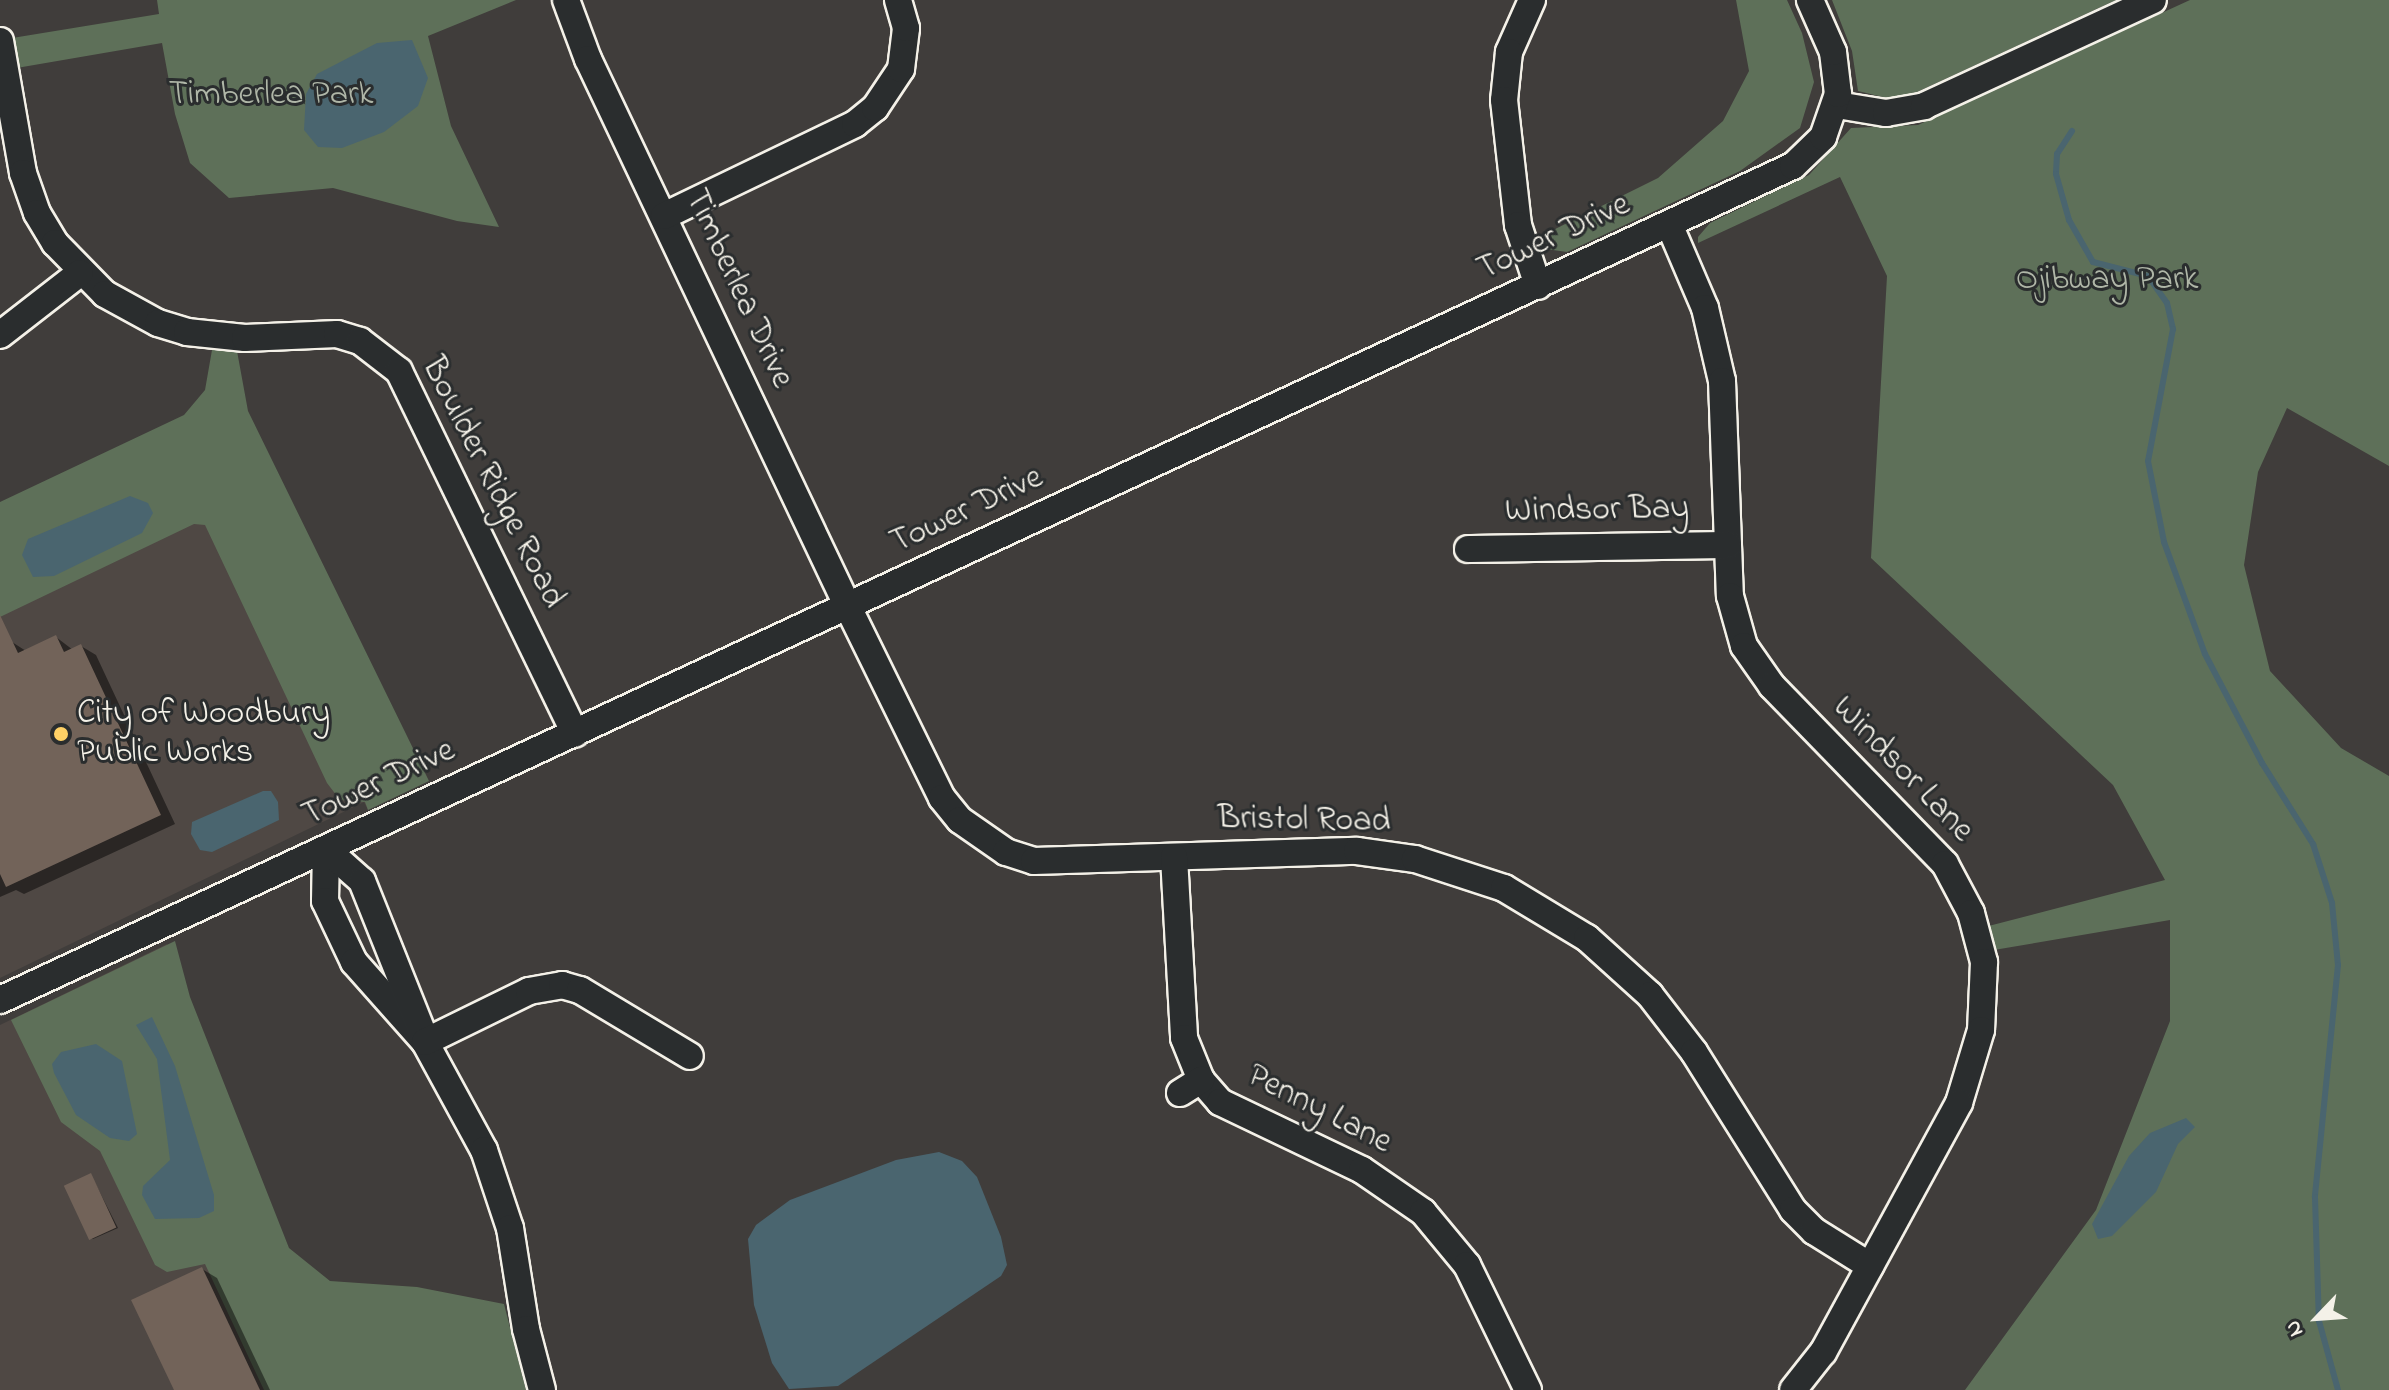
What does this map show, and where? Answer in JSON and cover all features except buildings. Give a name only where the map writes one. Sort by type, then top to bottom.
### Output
[{"type":"street","name":"Timberlea Drive","points":[[566,0],[588,59],[848,607]]},
{"type":"street","points":[[664,216],[855,124],[875,108],[889,91],[903,59],[906,28],[898,0]]},
{"type":"street","points":[[1532,0],[1509,52],[1504,100],[1518,225],[1538,286]]},
{"type":"street","name":"Tower Drive","points":[[0,1000],[1796,164],[1823,137],[1837,105],[1836,63],[1810,0]]},
{"type":"street","points":[[1837,105],[1886,113],[1924,106],[2153,0]]},
{"type":"street","name":"Boulder Ridge Road","points":[[0,41],[23,173],[37,213],[80,273],[132,310],[187,332],[245,338],[337,334],[381,354],[414,394],[575,733]]},
{"type":"street","name":"Windsor Lane","points":[[1669,224],[1705,308],[1720,369],[1734,619],[1758,669],[1945,864],[1960,887],[1980,938],[1986,993],[1973,1064],[1944,1133],[1823,1352],[1793,1390]]},
{"type":"street","points":[[0,335],[80,273]]},
{"type":"street","name":"Windsor Bay","points":[[1468,549],[1728,545]]},
{"type":"street","name":"Bristol Road","points":[[848,607],[942,798],[979,837],[1034,861],[1357,851],[1415,859],[1504,888],[1546,910],[1587,938],[1650,995],[1694,1052],[1793,1210],[1814,1231],[1870,1266]]},
{"type":"street","points":[[326,849],[325,901],[354,962],[425,1042],[463,1107],[500,1191],[542,1390]]},
{"type":"street","points":[[326,849],[362,881],[392,946],[425,1042]]},
{"type":"street","name":"Penny Lane","points":[[1174,857],[1184,1038],[1190,1087],[1362,1170],[1423,1212],[1467,1265],[1528,1390]]},
{"type":"street","points":[[425,1042],[529,991],[562,985],[580,990],[690,1056]]},
{"type":"shaded area","points":[[239,397],[420,785],[368,810],[364,802],[0,978],[0,510]]},
{"type":"shaded area","points":[[167,944],[340,1390],[0,1390],[0,1025]]},
{"type":"green space","name":"Timberlea Park","points":[[157,0],[516,0],[428,36],[451,126],[499,227],[457,221],[333,188],[229,198],[190,163],[175,114],[162,43],[5,70],[0,40],[159,14]]},
{"type":"green space","points":[[1736,0],[1787,0],[1802,33],[1814,82],[1800,128],[1740,171],[1567,252],[1546,249],[1537,238],[1658,178],[1723,121],[1749,71]]},
{"type":"green space","points":[[1832,0],[2116,0],[1917,92],[1891,99],[1858,91],[1852,51]]},
{"type":"green space","name":"Ojibway Park","points":[[2190,0],[2389,0],[2389,466],[2287,408],[2258,472],[2244,565],[2270,671],[2341,748],[2389,776],[2389,1390],[1965,1390],[2096,1210],[2170,1021],[2170,920],[1982,952],[1977,929],[2165,880],[2113,785],[1871,558],[1887,276],[1840,177],[1698,243],[1698,237],[1710,223],[1809,175],[1851,128],[1918,125]]},
{"type":"green space","points":[[212,350],[237,351],[248,411],[429,781],[368,810],[365,802],[340,800],[327,783],[205,525],[194,524],[0,617],[0,502],[184,415],[205,390]]},
{"type":"green space","points":[[175,941],[190,997],[289,1248],[330,1281],[417,1287],[504,1304],[526,1390],[264,1390],[205,1264],[167,1272],[155,1265],[100,1151],[61,1122],[11,1020]]},
{"type":"water","points":[[412,40],[428,78],[418,106],[384,132],[342,148],[318,147],[304,130],[306,94],[317,74],[377,43]]},
{"type":"water","points":[[130,496],[148,503],[153,513],[142,533],[54,576],[33,577],[22,555],[28,539]]},
{"type":"water","points":[[263,791],[271,791],[278,802],[279,820],[212,852],[200,850],[191,834],[192,822]]},
{"type":"water","points":[[152,1017],[175,1066],[214,1195],[214,1211],[199,1218],[155,1219],[142,1195],[143,1186],[170,1160],[157,1059],[136,1025]]},
{"type":"water","points":[[96,1044],[122,1061],[137,1134],[129,1141],[110,1138],[76,1115],[54,1073],[52,1064],[61,1052]]},
{"type":"water","points":[[2186,1118],[2195,1127],[2178,1144],[2156,1192],[2112,1236],[2098,1239],[2092,1224],[2129,1156],[2150,1133]]},
{"type":"water","points":[[939,1152],[962,1161],[977,1177],[1001,1237],[1007,1265],[1001,1276],[838,1386],[789,1389],[772,1363],[754,1305],[748,1239],[756,1225],[790,1200],[896,1160]]},
{"type":"waterway","points":[[2072,131],[2057,154],[2056,174],[2069,220],[2093,262],[2148,276],[2167,303],[2173,329],[2148,461],[2164,542],[2205,654],[2262,763],[2313,844],[2332,903],[2338,965],[2315,1197],[2319,1321],[2338,1390]]},
{"type":"place","name":"City of Woodbury Public Works","points":[[61,734]]}]
